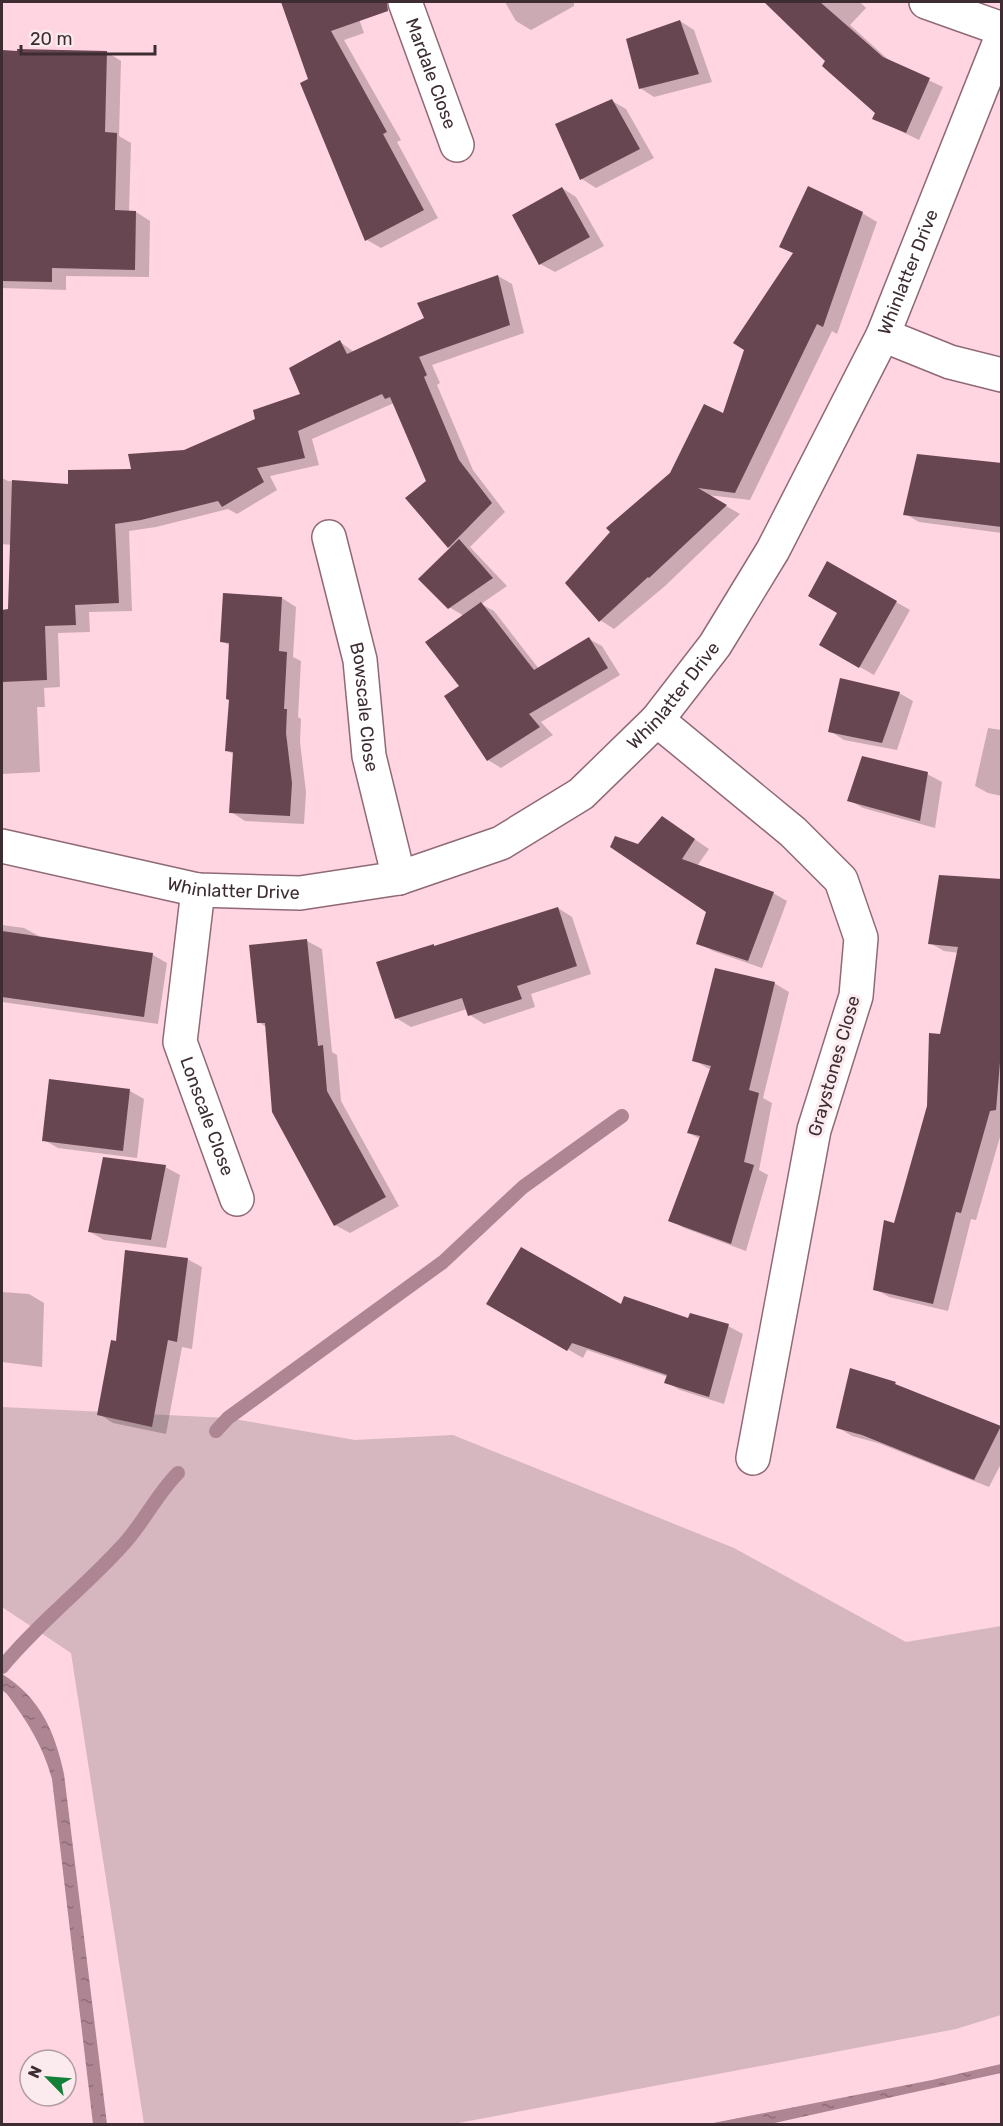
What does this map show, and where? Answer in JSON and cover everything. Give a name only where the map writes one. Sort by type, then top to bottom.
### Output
[{"type":"street","name":"Mardale Close","points":[[405,2],[457,145]]},
{"type":"street","points":[[926,2],[1002,29]]},
{"type":"street","name":"Whinlatter Drive","points":[[2,846],[198,890],[300,893],[399,878],[501,843],[581,794],[657,720],[715,645],[773,550],[883,335],[1002,36]]},
{"type":"street","points":[[883,335],[950,362],[1002,375]]},
{"type":"street","name":"Bowscale Close","points":[[329,537],[360,660],[369,756],[399,878]]},
{"type":"street","name":"Graystones Close","points":[[657,720],[793,832],[841,880],[861,938],[856,996],[814,1130],[753,1458]]},
{"type":"street","name":"Lonscale Close","points":[[198,890],[180,1042],[237,1199]]},
{"type":"shaded area","points":[[2,1407],[228,1418],[355,1440],[453,1435],[734,1548],[906,1642],[1001,1626],[1001,2015],[956,2029],[453,2124],[144,2124],[71,1653],[2,1607]]},
{"type":"water","points":[[2,1674],[26,1693],[44,1717],[56,1744],[64,1774],[107,2124],[93,2124],[52,1779],[34,1734],[2,1690]]},
{"type":"water","points":[[1001,2064],[1001,2073],[770,2124],[708,2124],[932,2080]]},
{"type":"building","points":[[281,2],[387,2],[388,11],[331,31],[387,132],[383,134],[424,210],[365,241],[300,83],[308,79]]},
{"type":"building","points":[[764,2],[820,2],[883,57],[930,78],[906,133],[872,119],[875,113],[822,66],[825,61]]},
{"type":"building","points":[[680,20],[699,74],[639,89],[626,39]]},
{"type":"building","points":[[17,49],[107,51],[105,132],[117,133],[115,210],[136,211],[135,270],[52,268],[52,282],[2,281],[2,50],[17,51]]},
{"type":"building","points":[[612,99],[640,149],[580,180],[555,124]]},
{"type":"building","points":[[808,186],[863,212],[823,327],[817,324],[735,493],[698,488],[727,505],[599,622],[565,583],[610,532],[606,528],[670,473],[704,404],[723,413],[744,350],[733,343],[793,253],[779,247]]},
{"type":"building","points":[[562,187],[590,237],[539,265],[512,215]]},
{"type":"building","points":[[498,275],[510,325],[419,357],[427,375],[424,377],[459,460],[492,503],[448,548],[405,498],[426,481],[390,397],[385,399],[382,394],[298,431],[305,458],[257,468],[264,482],[222,507],[218,501],[115,524],[119,603],[75,605],[76,625],[45,626],[47,680],[2,682],[2,610],[8,609],[12,480],[68,484],[68,470],[131,469],[128,454],[184,450],[255,419],[253,410],[300,394],[289,368],[340,340],[347,354],[424,318],[417,303]]},
{"type":"building","points":[[917,454],[1002,463],[1002,527],[903,515]]},
{"type":"building","points":[[459,539],[493,578],[448,609],[418,579]]},
{"type":"building","points":[[827,561],[897,601],[859,668],[819,645],[837,613],[808,596]]},
{"type":"building","points":[[223,593],[282,597],[279,651],[287,652],[284,709],[287,709],[286,733],[292,783],[290,816],[229,813],[233,752],[225,751],[229,700],[226,699],[229,643],[220,642]]},
{"type":"building","points":[[481,602],[534,670],[589,637],[608,668],[529,714],[540,727],[487,761],[444,696],[459,686],[425,642]]},
{"type":"building","points":[[840,678],[900,692],[882,743],[828,732]]},
{"type":"building","points":[[862,756],[928,772],[920,821],[847,801]]},
{"type":"building","points":[[662,816],[695,839],[682,859],[774,892],[748,961],[696,944],[706,912],[610,847],[615,836],[638,844]]},
{"type":"building","points":[[939,875],[1002,879],[1002,1038],[996,1110],[990,1111],[961,1213],[956,1212],[933,1304],[873,1290],[884,1220],[894,1223],[927,1106],[929,1033],[940,1034],[958,947],[928,944]]},
{"type":"building","points":[[558,907],[577,966],[517,986],[522,999],[468,1016],[462,998],[395,1019],[376,962]]},
{"type":"building","points":[[2,931],[153,953],[144,1017],[2,997]]},
{"type":"building","points":[[307,939],[318,1046],[323,1045],[327,1091],[386,1197],[334,1226],[272,1112],[265,1023],[257,1023],[249,945]]},
{"type":"building","points":[[715,968],[775,982],[749,1090],[759,1093],[744,1162],[754,1165],[731,1244],[668,1221],[700,1136],[687,1133],[711,1066],[692,1061]]},
{"type":"building","points":[[49,1079],[130,1089],[123,1151],[42,1141]]},
{"type":"building","points":[[103,1157],[166,1165],[151,1240],[88,1232]]},
{"type":"building","points":[[521,1247],[621,1304],[624,1296],[688,1318],[690,1313],[729,1324],[709,1397],[664,1383],[667,1375],[572,1343],[567,1351],[486,1304]]},
{"type":"building","points":[[125,1250],[188,1258],[177,1342],[168,1340],[152,1427],[97,1415],[111,1340],[116,1341]]},
{"type":"building","points":[[850,1368],[896,1382],[895,1384],[1001,1426],[974,1480],[862,1435],[836,1428]]},
{"type":"waterway","points":[[216,1431],[228,1418],[443,1262],[523,1187],[622,1116]]},
{"type":"waterway","points":[[2,1667],[31,1635],[122,1546],[178,1473]]}]
